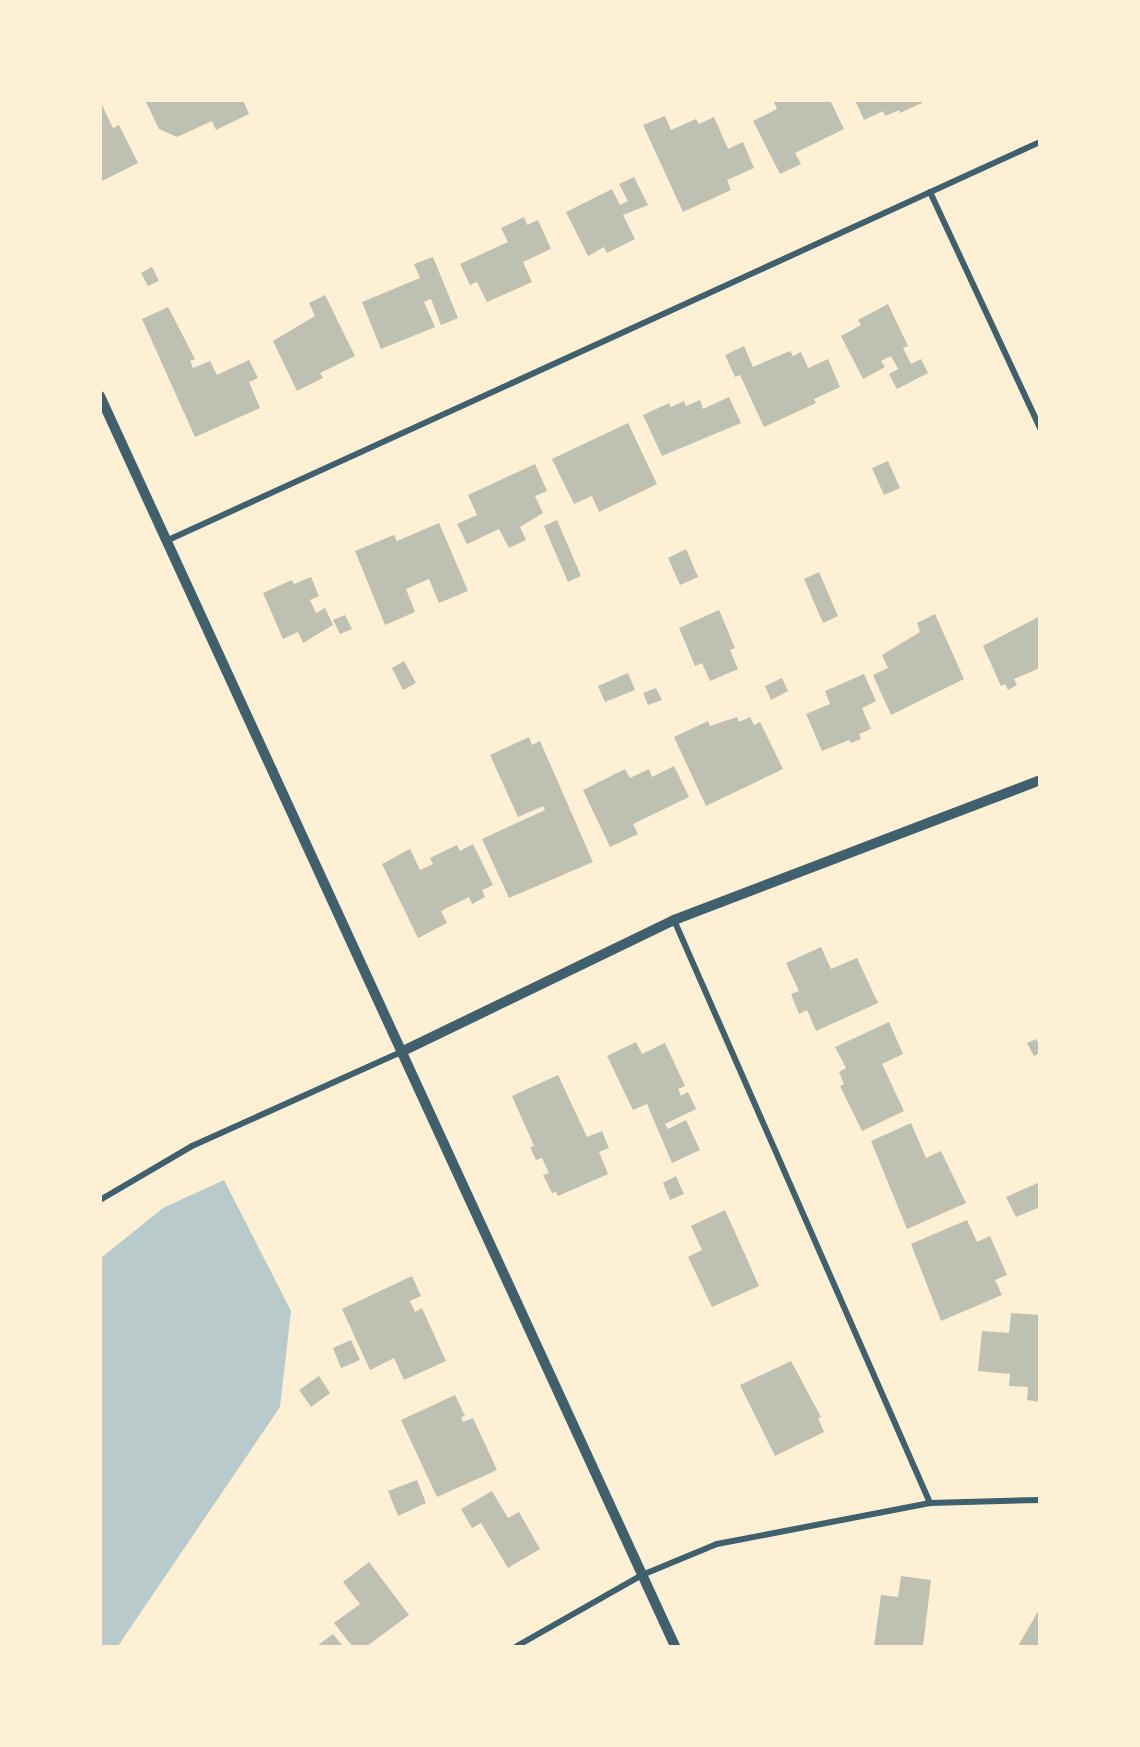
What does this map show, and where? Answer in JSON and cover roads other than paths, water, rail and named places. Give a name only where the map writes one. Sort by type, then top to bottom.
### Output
[{"type":"street","points":[[166,541],[1040,142]]},
{"type":"street","points":[[930,192],[1040,428]]},
{"type":"street","points":[[100,396],[675,1647]]},
{"type":"street","points":[[100,1200],[192,1146],[403,1051],[674,920],[1040,780]]},
{"type":"street","points":[[674,920],[930,1503]]},
{"type":"street","points":[[517,1647],[642,1575],[717,1544],[832,1519],[930,1503],[1040,1500]]}]
